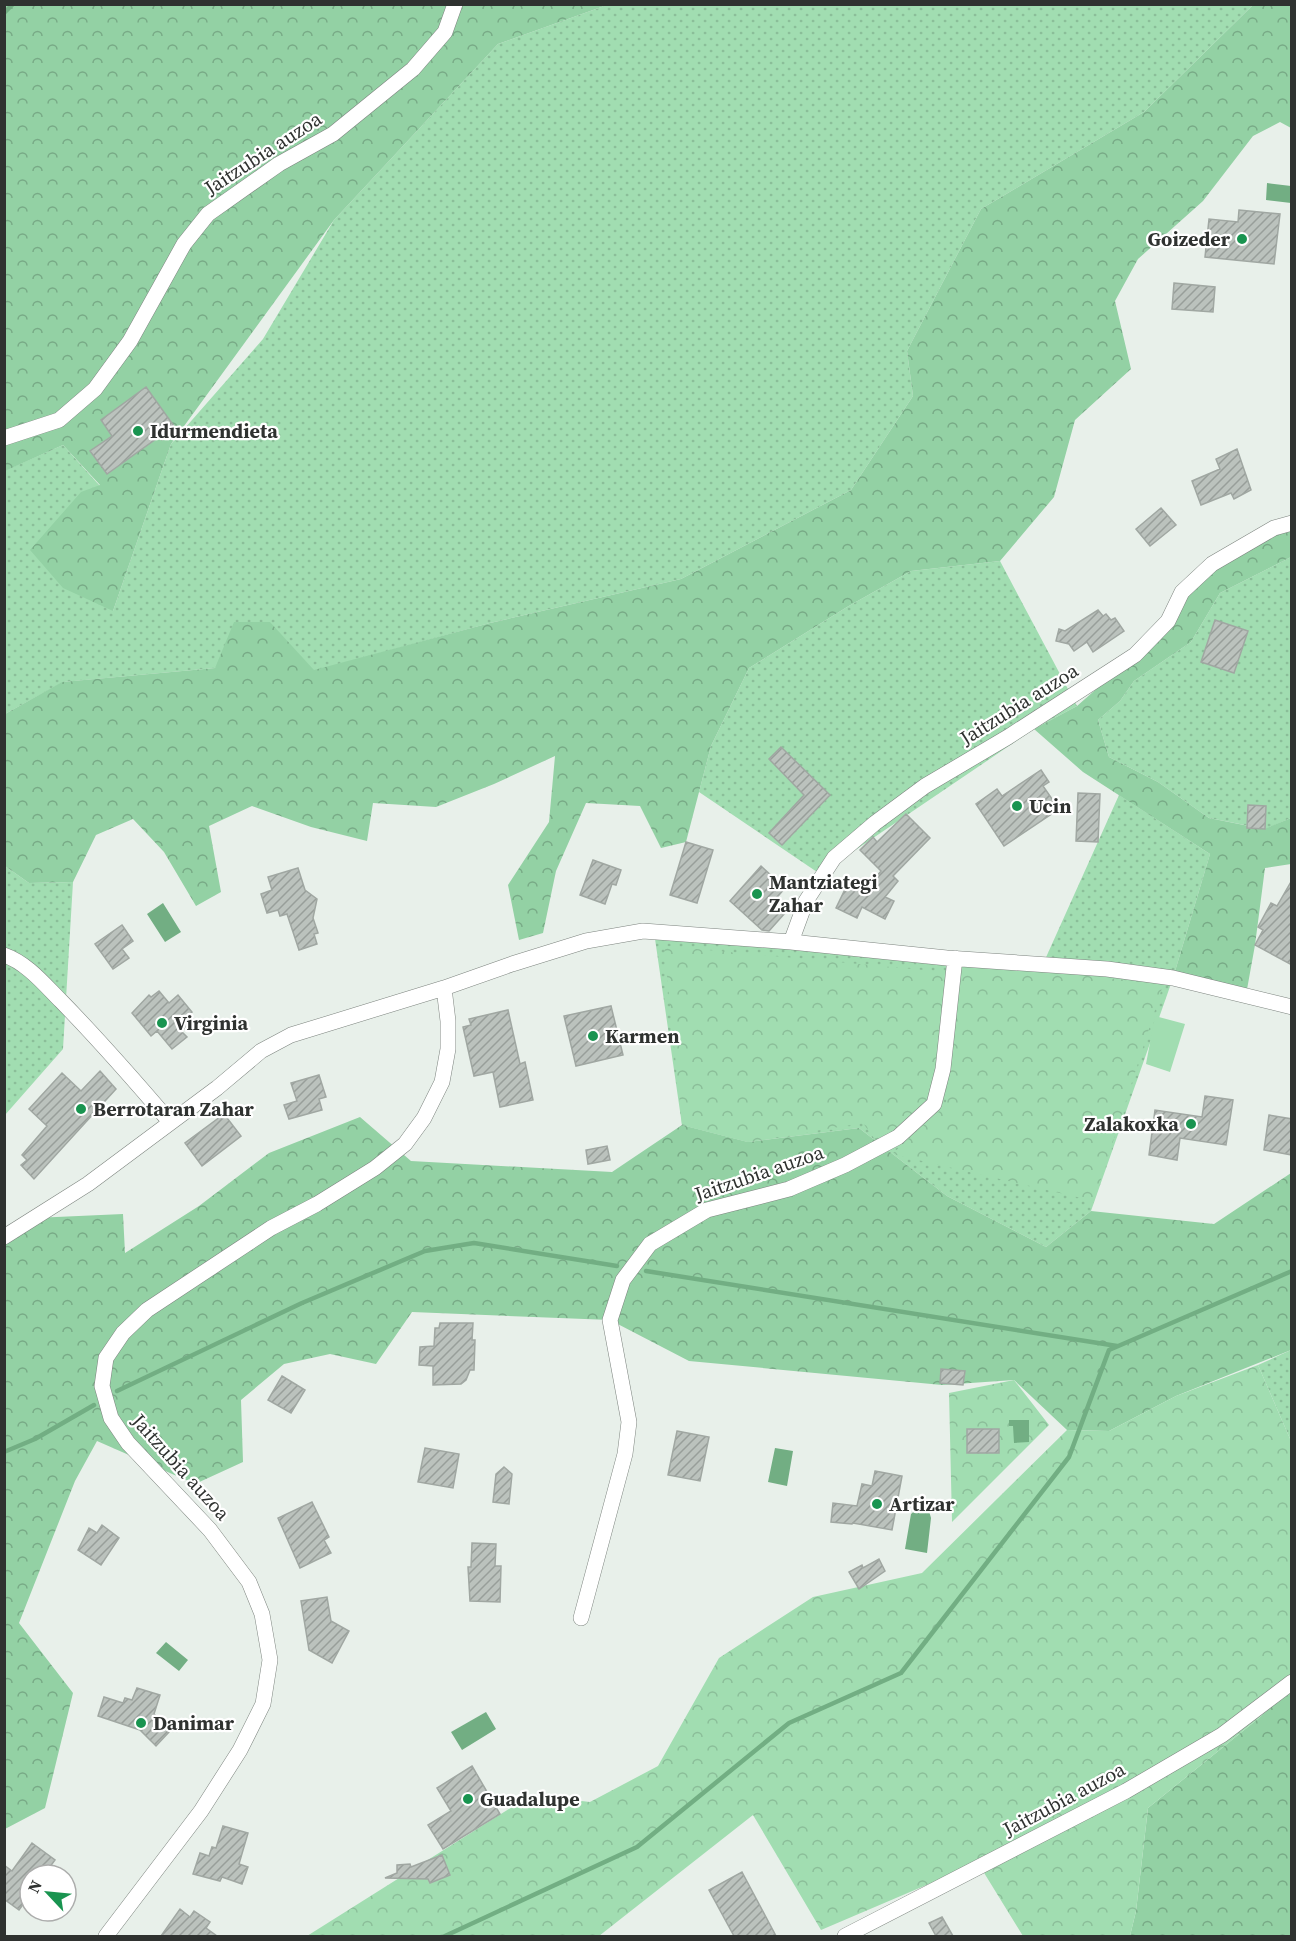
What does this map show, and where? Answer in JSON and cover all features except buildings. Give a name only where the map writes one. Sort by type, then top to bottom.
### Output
[{"type":"street","name":"Jaitzubia auzoa","points":[[4,438],[59,420],[95,389],[130,341],[184,244],[208,214],[279,164],[333,134],[413,69],[445,32],[455,4]]},
{"type":"street","name":"Jaitzubia auzoa","points":[[791,942],[806,901],[834,858],[875,823],[926,786],[1008,737],[1135,655],[1168,621],[1182,592],[1212,564],[1274,528],[1292,522]]},
{"type":"street","points":[[4,1237],[88,1184],[261,1051],[291,1035],[586,941],[643,931],[1107,969],[1173,978],[1292,1007]]},
{"type":"street","points":[[4,955],[18,960],[68,1008],[170,1122]]},
{"type":"street","name":"Jaitzubia auzoa","points":[[581,1618],[597,1550],[625,1454],[629,1422],[610,1320],[623,1280],[650,1245],[707,1210],[789,1189],[845,1165],[898,1137],[934,1104],[943,1069],[955,958]]},
{"type":"street","name":"Jaitzubia auzoa","points":[[106,1936],[201,1811],[240,1750],[263,1704],[270,1660],[262,1614],[249,1582],[210,1530],[128,1443],[111,1418],[102,1386],[106,1358],[123,1333],[147,1310],[271,1228],[317,1204],[375,1168],[405,1144],[424,1118],[442,1082],[448,1049],[448,1021],[444,988]]},
{"type":"street","name":"Jaitzubia auzoa","points":[[845,1936],[1126,1791],[1222,1735],[1292,1682]]},
{"type":"green space","points":[[4,5],[607,5],[498,44],[334,220],[171,444],[113,611],[63,588],[30,550],[81,492],[100,485],[63,445],[5,471]]},
{"type":"green space","points":[[607,5],[1253,5],[1144,112],[981,209],[907,351],[913,396],[851,490],[681,579],[490,623],[314,671],[270,623],[215,668],[63,682],[5,714],[4,471],[63,445],[100,486],[113,611],[171,444],[263,339],[334,220],[498,44]]},
{"type":"green space","points":[[1253,5],[1291,5],[1291,128],[1280,122],[1253,136],[1203,201],[1138,259],[1115,301],[1131,369],[1075,420],[1054,497],[1000,561],[911,571],[847,607],[749,668],[711,746],[686,842],[661,848],[640,806],[586,803],[556,871],[543,933],[519,940],[508,885],[549,822],[555,756],[436,807],[373,803],[367,841],[311,827],[252,806],[209,826],[221,892],[196,906],[164,852],[133,819],[96,835],[73,882],[29,883],[5,866],[5,714],[62,682],[215,668],[234,622],[270,622],[314,670],[490,623],[681,579],[851,490],[913,396],[907,351],[981,209],[1144,112]]},
{"type":"green space","points":[[1291,527],[1291,557],[1220,593],[1191,642],[1134,681],[1120,701],[1098,720],[1109,757],[1158,782],[1209,818],[1264,829],[1291,818],[1291,864],[1265,868],[1246,995],[1173,978],[1210,854],[1083,772],[1034,729],[1077,706],[1135,655],[1212,564]]},
{"type":"green space","points":[[1291,557],[1291,818],[1265,829],[1209,818],[1158,782],[1109,757],[1098,720],[1120,701],[1134,681],[1191,642],[1220,593]]},
{"type":"green space","points":[[1000,561],[1077,706],[1034,729],[820,874],[699,792],[711,746],[749,668],[847,607],[911,571]]},
{"type":"green space","points":[[1119,795],[1210,854],[1173,978],[1091,1211],[1046,1247],[947,1196],[859,1128],[748,1142],[682,1125],[654,932],[1043,964]]},
{"type":"green space","points":[[5,866],[29,883],[73,882],[63,1049],[5,1115]]},
{"type":"green space","points":[[664,946],[945,972],[934,1104],[876,1141],[863,1123],[748,1142],[682,1125]]},
{"type":"green space","points":[[955,958],[1163,985],[1094,1201],[892,1154],[946,1105]]},
{"type":"green space","points":[[1155,1016],[1185,1024],[1170,1072],[1146,1064]]},
{"type":"green space","points":[[360,1117],[411,1161],[612,1172],[682,1125],[748,1142],[859,1128],[947,1196],[1046,1247],[1091,1211],[1214,1224],[1291,1173],[1291,1350],[1176,1396],[1109,1431],[1067,1430],[1014,1380],[942,1385],[689,1361],[610,1320],[412,1312],[376,1364],[330,1354],[284,1364],[241,1400],[243,1462],[195,1484],[97,1441],[75,1481],[19,1623],[73,1693],[45,1808],[5,1829],[4,1237],[34,1218],[123,1214],[125,1253],[199,1206],[269,1153]]},
{"type":"green space","points":[[1291,1350],[1291,1441],[1258,1365]]},
{"type":"green space","points":[[1258,1365],[1291,1441],[1291,1688],[1259,1718],[1148,1808],[1136,1911],[1130,1936],[1023,1936],[978,1863],[821,1930],[753,1815],[599,1936],[307,1936],[531,1795],[590,1802],[658,1766],[719,1658],[813,1597],[922,1573],[1067,1430],[1109,1431],[1176,1396]]},
{"type":"green space","points":[[1014,1380],[1049,1425],[952,1522],[949,1393]]},
{"type":"green space","points":[[1291,1688],[1291,1936],[1130,1936],[1136,1911],[1148,1808],[1259,1718]]},
{"type":"shaded area","points":[[1267,183],[1291,186],[1291,203],[1266,200]]},
{"type":"shaded area","points":[[163,903],[181,932],[165,942],[147,914]]},
{"type":"shaded area","points":[[1009,1420],[1029,1420],[1029,1442],[1014,1443],[1013,1426],[1009,1426]]},
{"type":"shaded area","points":[[775,1448],[793,1451],[787,1486],[768,1482]]},
{"type":"shaded area","points":[[918,1508],[925,1508],[929,1511],[931,1518],[927,1553],[905,1549],[911,1514]]},
{"type":"shaded area","points":[[166,1642],[188,1660],[179,1671],[156,1653]]},
{"type":"shaded area","points":[[486,1712],[496,1729],[462,1750],[451,1732]]},
{"type":"waterway","points":[[4,13],[13,4]]},
{"type":"waterway","points":[[117,1391],[302,1303],[425,1251],[474,1243],[617,1266]]},
{"type":"waterway","points":[[646,1271],[1117,1346]]},
{"type":"waterway","points":[[445,1936],[637,1847],[789,1723],[901,1673],[1069,1457],[1109,1350],[1292,1271]]},
{"type":"waterway","points":[[4,1452],[35,1439],[94,1405]]},
{"type":"place","name":"Goizeder","points":[[1242,239]]},
{"type":"place","name":"Idurmendieta","points":[[138,431]]},
{"type":"place","name":"Ucin","points":[[1017,806]]},
{"type":"place","name":"Mantziategi Zahar","points":[[757,894]]},
{"type":"place","name":"Virginia","points":[[162,1023]]},
{"type":"place","name":"Karmen","points":[[593,1036]]},
{"type":"place","name":"Berrotaran Zahar","points":[[81,1109]]},
{"type":"place","name":"Zalakoxka","points":[[1191,1124]]},
{"type":"place","name":"Artizar","points":[[877,1504]]},
{"type":"place","name":"Danimar","points":[[141,1723]]},
{"type":"place","name":"Guadalupe","points":[[468,1799]]}]
